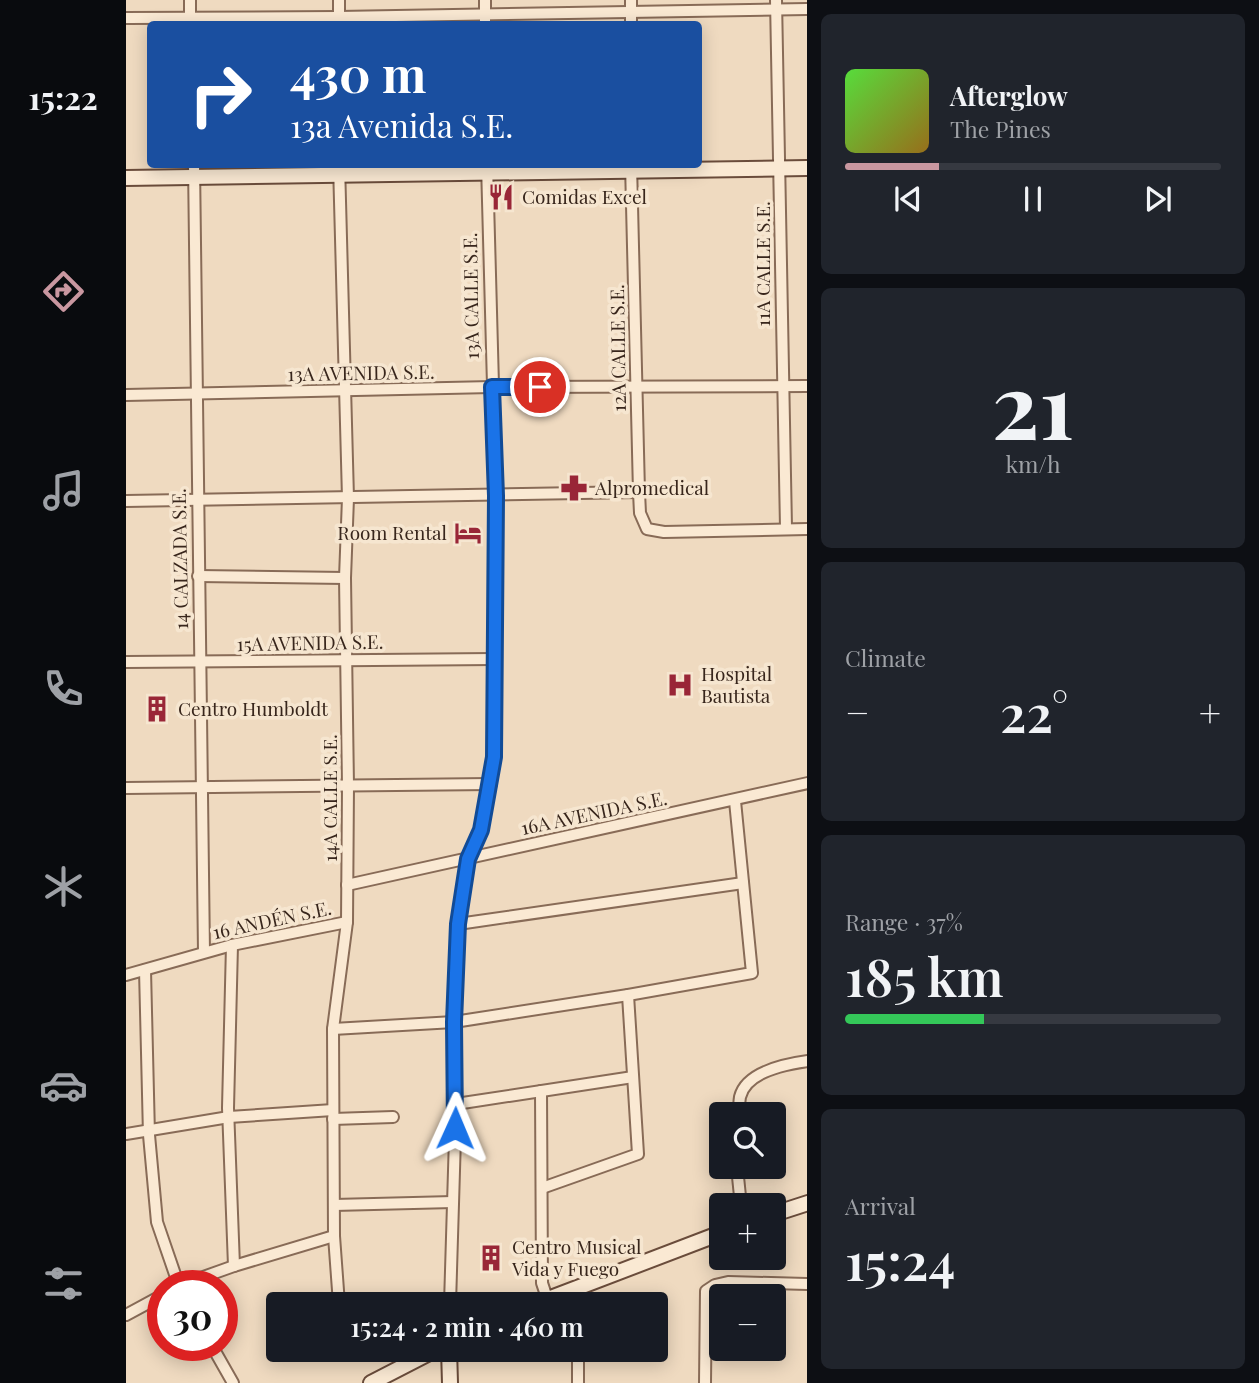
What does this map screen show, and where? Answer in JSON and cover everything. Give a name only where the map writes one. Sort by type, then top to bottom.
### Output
[{"type":"street","points":[[190,0],[190,21]]},
{"type":"street","points":[[339,0],[339,21],[631,19],[776,5],[807,9]]},
{"type":"street","points":[[485,0],[485,19]]},
{"type":"street","points":[[631,0],[631,19]]},
{"type":"street","name":"11A CALLE S.E.","points":[[776,5],[786,528]]},
{"type":"street","points":[[126,18],[174,21]]},
{"type":"street","points":[[702,167],[807,168]]},
{"type":"street","points":[[126,178],[194,170],[487,168]]},
{"type":"street","name":"13A CALLE S.E.","points":[[450,1292],[458,924],[468,859],[481,830],[494,757],[496,496],[487,168]]},
{"type":"street","name":"12A CALLE S.E.","points":[[631,168],[640,513],[647,528],[664,533],[786,528]]},
{"type":"street","name":"14A CALLE S.E.","points":[[338,1292],[334,1236],[333,1029],[347,922],[348,786],[345,578],[348,498],[339,169]]},
{"type":"street","name":"14 CALZADA S.E.","points":[[194,170],[204,952]]},
{"type":"street","name":"13A AVENIDA S.E.","points":[[126,395],[492,387],[807,386]]},
{"type":"street","points":[[126,501],[639,492]]},
{"type":"street","points":[[786,528],[807,529]]},
{"type":"street","points":[[198,576],[345,578]]},
{"type":"street","name":"15A AVENIDA S.E.","points":[[126,662],[494,659]]},
{"type":"street","name":"16A AVENIDA S.E.","points":[[347,886],[807,783]]},
{"type":"street","points":[[126,788],[491,784]]},
{"type":"street","points":[[333,1029],[454,1022],[752,973],[735,801]]},
{"type":"street","points":[[458,924],[743,883]]},
{"type":"street","name":"16 ANDÉN S.E.","points":[[126,975],[204,952],[347,922]]},
{"type":"street","points":[[232,946],[229,1117],[234,1266]]},
{"type":"street","points":[[145,970],[149,1129],[157,1222],[174,1270]]},
{"type":"street","points":[[542,1188],[638,1154],[628,995]]},
{"type":"street","points":[[740,1102],[740,1095],[757,1075],[790,1063],[807,1061]]},
{"type":"street","points":[[456,1104],[633,1077]]},
{"type":"street","points":[[541,1091],[542,1292]]},
{"type":"street","points":[[126,1134],[229,1117],[333,1114],[393,1117]]},
{"type":"street","points":[[334,1205],[453,1202]]},
{"type":"street","points":[[786,1210],[807,1203]]},
{"type":"street","points":[[223,1270],[334,1236]]},
{"type":"street","points":[[563,1292],[709,1237]]},
{"type":"street","points":[[705,1383],[706,1291],[715,1284],[728,1282],[807,1284]]},
{"type":"street","points":[[578,1286],[578,1292]]},
{"type":"street","points":[[126,1315],[147,1304]]},
{"type":"street","points":[[221,1361],[233,1383]]},
{"type":"street","points":[[371,1383],[411,1362]]},
{"type":"street","points":[[449,1362],[450,1383]]},
{"type":"street","points":[[578,1362],[579,1383]]},
{"type":"place","name":"Comidas Excel","points":[[501,197]]},
{"type":"place","name":"Alpromedical","points":[[574,488]]},
{"type":"place","name":"Room Rental","points":[[468,533]]},
{"type":"place","name":"Hospital Bautista","points":[[680,685]]},
{"type":"place","name":"Centro Humboldt","points":[[157,709]]},
{"type":"place","name":"Centro Musical Vida y Fuego","points":[[491,1258]]},
{"type":"route","points":[[455,1128],[454,1022],[458,924],[468,859],[481,830],[494,757],[496,496],[492,387],[540,387]]}]
